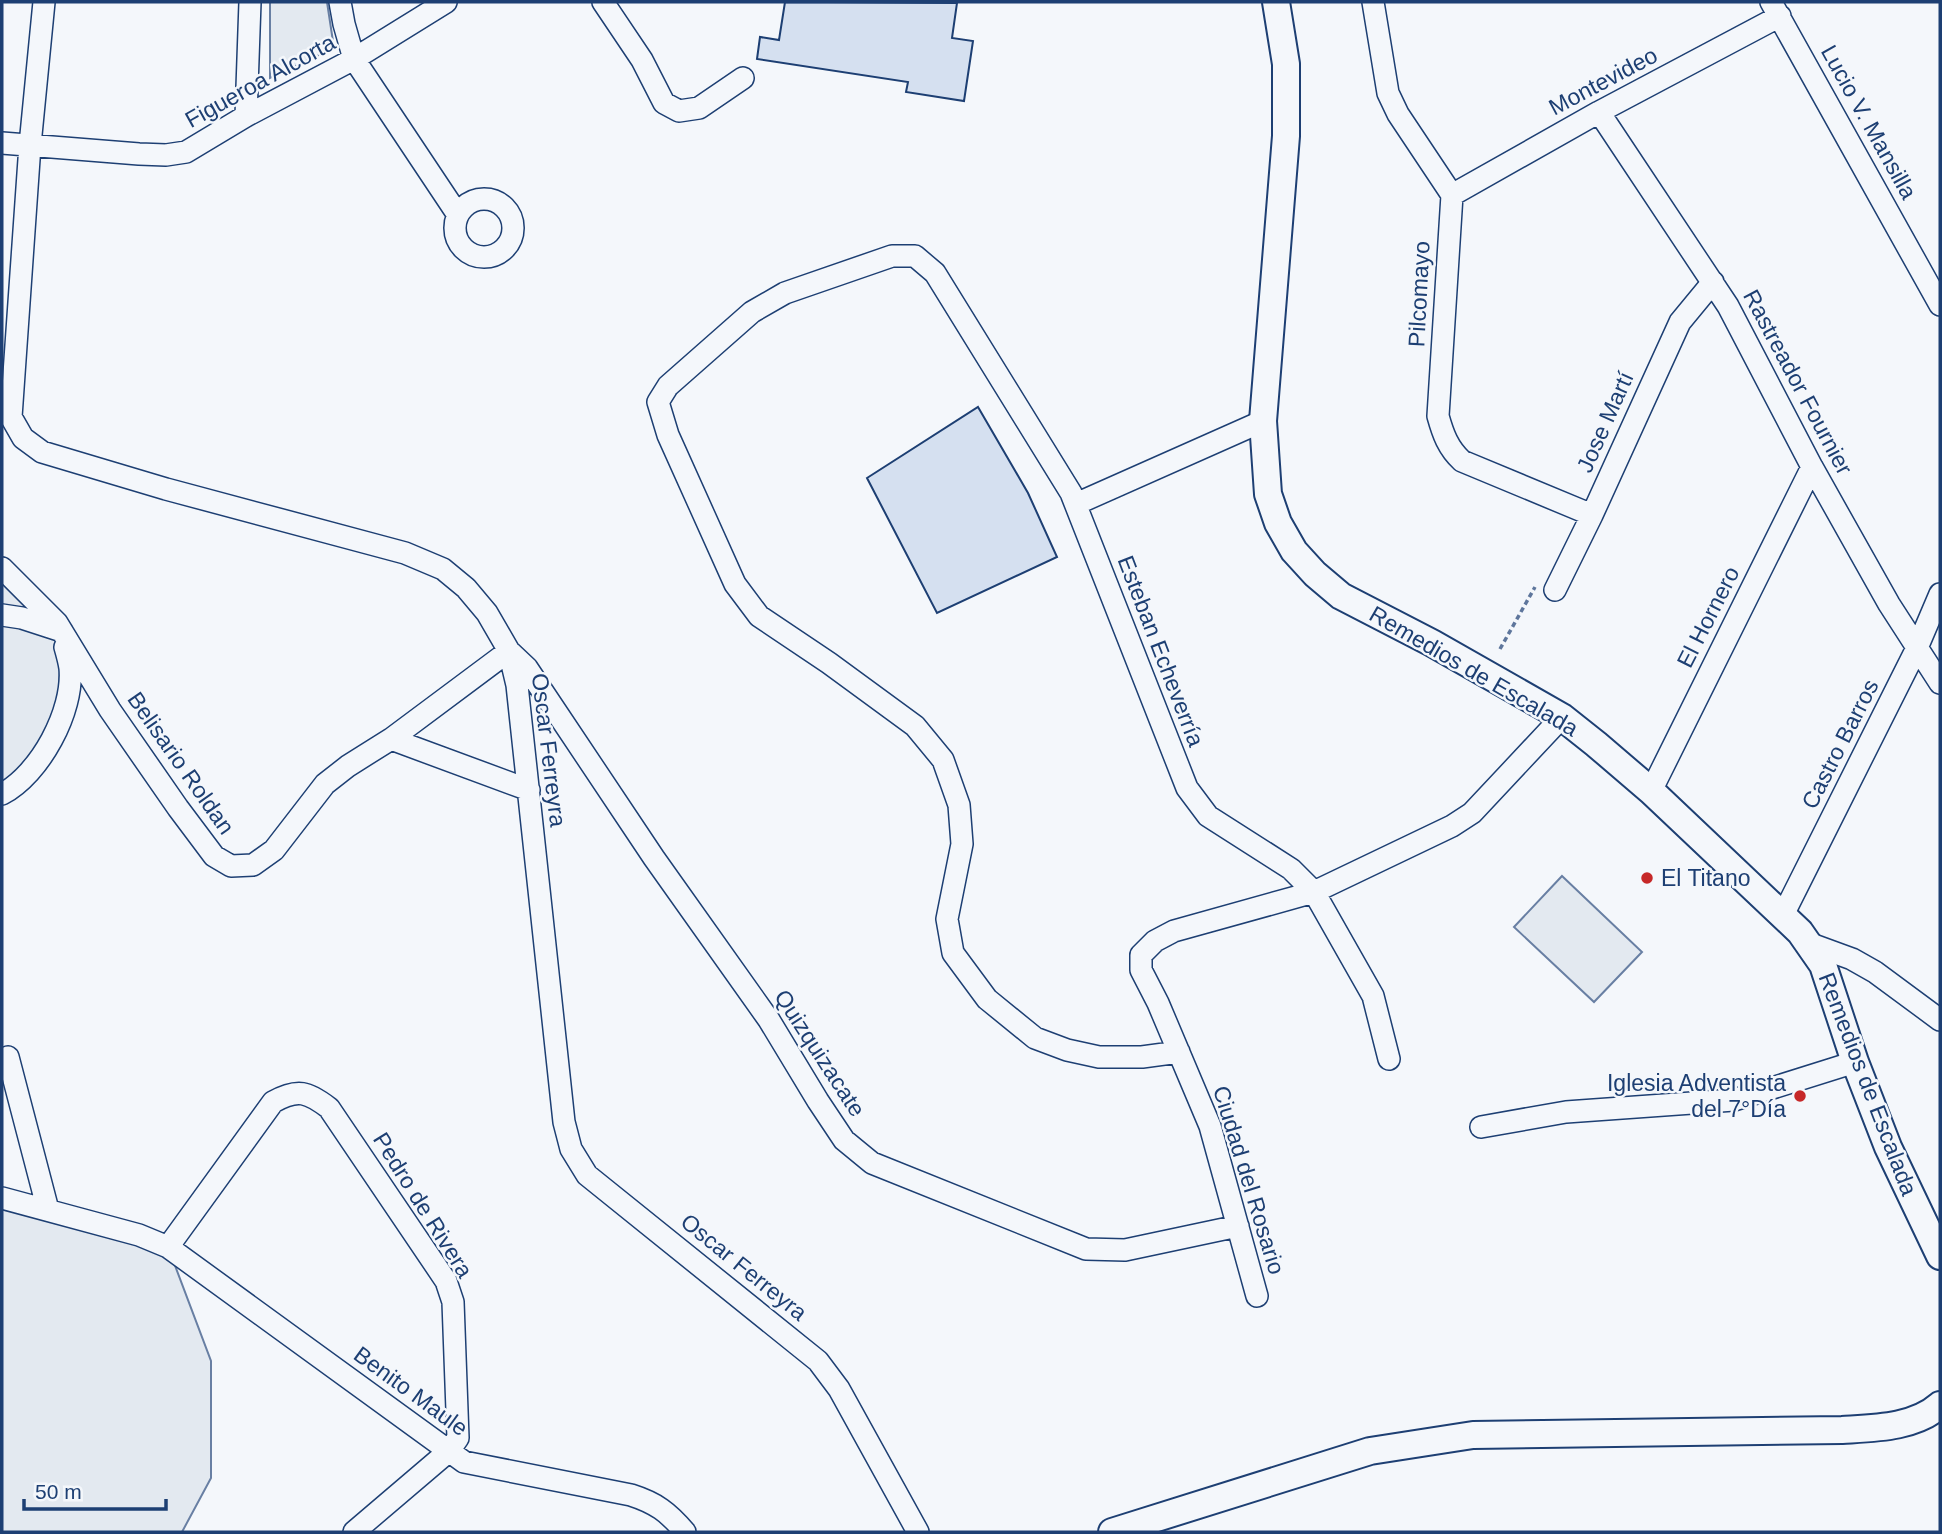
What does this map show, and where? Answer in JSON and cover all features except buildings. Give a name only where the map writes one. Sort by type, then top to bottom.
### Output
[{"type":"main road","name":"Remedios de Escalada","points":[[1276,2],[1286,64],[1286,136],[1263,421],[1268,494],[1278,523],[1315,574],[1342,596],[1432,643],[1562,717],[1651,791],[1811,944],[1828,977],[1855,1062],[1904,1183],[1940,1256]]},
{"type":"main road","points":[[1112,1532],[1370,1451],[1418,1442],[1473,1434],[1842,1430],[1913,1421],[1940,1405]]},
{"type":"street","name":"Oscar Ferreyra","points":[[44,2],[30,145],[11,417],[23,438],[42,452],[404,553],[443,569],[467,588],[487,613],[509,652],[517,685],[564,1122],[571,1149],[587,1175],[818,1361],[839,1389],[918,1532]]},
{"type":"street","points":[[246,116],[250,2]]},
{"type":"street","points":[[341,2],[354,59],[458,215]]},
{"type":"street","name":"Figueroa Alcorta","points":[[2,142],[139,154],[166,155],[186,152],[246,116],[354,59],[446,2]]},
{"type":"street","points":[[603,2],[642,60],[664,103],[679,111],[699,108],[743,78]]},
{"type":"street","points":[[1373,2],[1388,93],[1398,114],[1452,195]]},
{"type":"street","name":"Montevideo","points":[[1452,195],[1776,9]]},
{"type":"street","name":"Lucio V. Mansilla","points":[[1776,9],[1940,305]]},
{"type":"street","name":"Rastreador Fournier","points":[[1599,112],[1728,306],[1812,467],[1889,604],[1940,683]]},
{"type":"street","name":"Pilcomayo","points":[[1452,195],[1438,416],[1444,437],[1451,451],[1462,461],[1592,515]]},
{"type":"street","name":"Esteban Echeverría","points":[[1179,1052],[1142,1057],[1099,1057],[1067,1050],[1035,1038],[987,999],[953,953],[947,919],[962,844],[959,806],[943,760],[915,726],[759,616],[735,584],[668,435],[658,402],[668,386],[752,312],[785,293],[892,256],[915,256],[935,273],[1072,493],[1187,788],[1208,817],[1291,869],[1314,891],[1373,996],[1389,1059]]},
{"type":"street","name":"Jose Martí","points":[[1555,590],[1680,322],[1713,282]]},
{"type":"street","points":[[1076,504],[1263,421]]},
{"type":"street","name":"El Hornero","points":[[1651,791],[1812,467]]},
{"type":"street","name":"Belisario Roldan","points":[[2,568],[57,623],[110,710],[178,808],[214,856],[231,866],[253,865],[274,850],[325,784],[509,652]]},
{"type":"street","name":"Castro Barros","points":[[1783,915],[1917,648],[1940,594]]},
{"type":"street","points":[[2,615],[22,618],[62,631],[70,670],[66,706],[57,729],[30,774],[2,794]]},
{"type":"street","name":"Quizquizacate","points":[[509,652],[527,668],[654,858],[769,1020],[844,1140],[872,1163],[1086,1249],[1125,1250],[1238,1226]]},
{"type":"street","name":"Ciudad del Rosario","points":[[1257,1296],[1210,1125],[1141,970],[1141,955],[1155,942],[1174,931],[1314,891],[1452,826],[1472,813],[1562,717]]},
{"type":"street","points":[[391,738],[529,790]]},
{"type":"street","points":[[1811,944],[1852,959],[1875,972],[1940,1020]]},
{"type":"street","points":[[8,1056],[48,1210]]},
{"type":"street","points":[[1481,1127],[1566,1112],[1734,1100],[1855,1062]]},
{"type":"street","name":"Pedro de Rivera","points":[[168,1247],[273,1102],[287,1094],[311,1094],[330,1108],[446,1281],[453,1302],[458,1438],[449,1451]]},
{"type":"street","name":"Benito Maule","points":[[2,1198],[139,1235],[168,1247],[464,1462],[631,1495],[653,1502],[685,1532]]},
{"type":"street","points":[[354,1532],[449,1451]]},
{"type":"path","points":[[1500,649],[1538,583],[1555,590]]},
{"type":"shaded area","points":[[270,2],[327,2],[334,48],[270,78]]},
{"type":"shaded area","points":[[2,570],[62,631],[57,729],[2,794]]},
{"type":"shaded area","points":[[1562,876],[1642,952],[1594,1002],[1514,927]]},
{"type":"shaded area","points":[[2,1198],[168,1247],[211,1361],[211,1478],[182,1532],[2,1532]]},
{"type":"place","name":"El Titano","points":[[1647,878]]},
{"type":"place","name":"Iglesia Adventista del 7°Día","points":[[1800,1096]]}]
